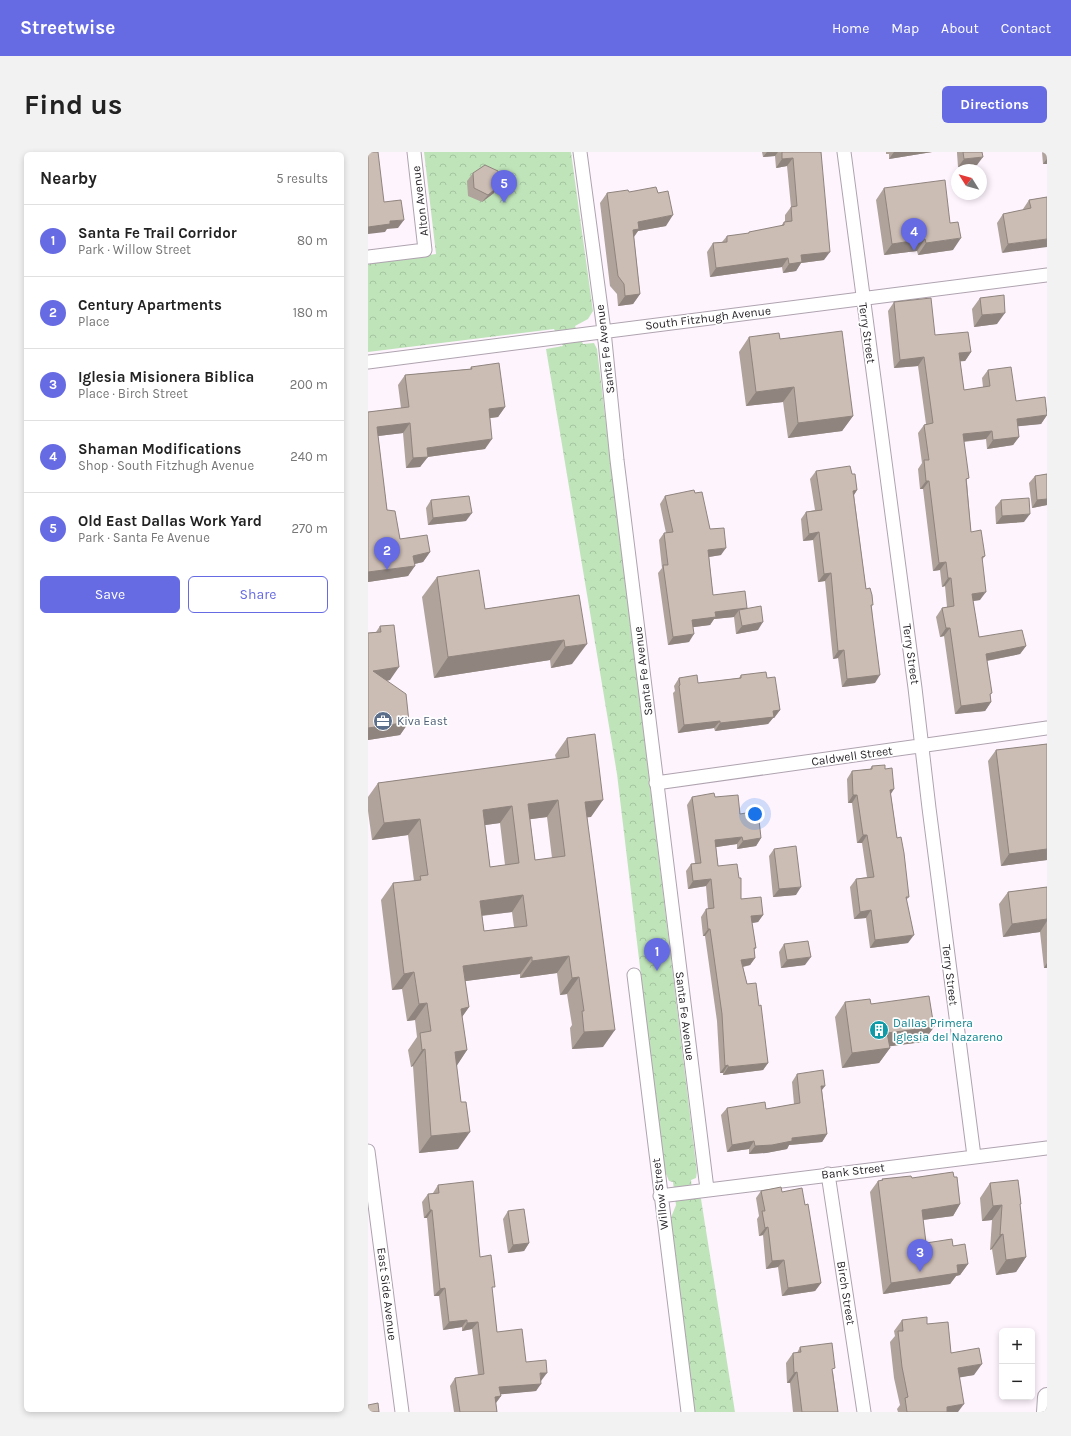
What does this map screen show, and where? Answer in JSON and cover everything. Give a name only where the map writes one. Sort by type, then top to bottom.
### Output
[{"type":"main road","points":[[1046,1412],[1047,1397]]},
{"type":"street","name":"Alton Avenue","points":[[368,257],[425,250],[414,152]]},
{"type":"street","name":"Santa Fe Avenue","points":[[580,152],[604,331],[617,460],[707,1189]]},
{"type":"street","name":"Terry Street","points":[[844,152],[923,746],[930,815],[974,1156]]},
{"type":"street","name":"South Fitzhugh Avenue","points":[[368,362],[1047,275]]},
{"type":"street","name":"Caldwell Street","points":[[656,783],[1047,728]]},
{"type":"street","name":"Willow Street","points":[[634,975],[660,1196],[688,1412]]},
{"type":"street","name":"Bank Street","points":[[660,1196],[1047,1148]]},
{"type":"street","name":"East Side Avenue","points":[[368,1151],[402,1412]]},
{"type":"street","name":"Birch Street","points":[[828,1174],[864,1412]]},
{"type":"green space","points":[[424,152],[571,152],[593,311],[588,319],[575,326],[583,344],[594,343],[597,349],[697,1172],[696,1178],[691,1180],[693,1197],[700,1197],[701,1199],[735,1412],[694,1412],[670,1220],[676,1205],[673,1182],[669,1181],[664,1169],[617,774],[546,349],[563,346],[554,329],[368,352],[368,263],[436,254]]},
{"type":"building","points":[[368,152],[378,152],[384,202],[401,200],[404,220],[390,221],[390,224],[368,227]]},
{"type":"building","points":[[782,152],[821,152],[830,252],[801,255],[802,262],[789,264],[788,258],[716,268],[713,243],[727,242],[727,236],[749,233],[784,225],[784,222],[792,221],[791,207],[797,206],[793,158],[782,159]]},
{"type":"building","points":[[963,152],[982,152],[983,157],[964,159]]},
{"type":"building","points":[[485,165],[498,171],[500,185],[488,195],[474,188],[473,173]]},
{"type":"building","points":[[945,180],[950,223],[958,222],[961,238],[926,243],[925,239],[892,244],[884,188]]},
{"type":"building","points":[[656,187],[658,193],[668,191],[673,215],[638,222],[639,229],[633,230],[640,294],[625,296],[624,284],[618,276],[607,193],[628,190],[629,192]]},
{"type":"building","points":[[1047,197],[1047,239],[1008,244],[1003,214],[1031,208],[1029,200]]},
{"type":"building","points":[[1004,295],[1005,313],[982,315],[980,298]]},
{"type":"building","points":[[931,298],[935,335],[968,332],[971,352],[959,353],[964,390],[990,386],[988,370],[1011,367],[1016,401],[1045,397],[1047,415],[1017,419],[1019,437],[993,440],[992,431],[963,434],[969,478],[966,479],[971,532],[981,530],[985,556],[982,557],[986,592],[972,594],[979,637],[1022,630],[1026,646],[986,654],[992,693],[990,694],[991,702],[961,706],[950,628],[946,628],[942,608],[954,606],[951,578],[948,578],[946,562],[939,563],[929,481],[926,481],[924,460],[929,460],[924,425],[933,423],[924,357],[900,360],[894,302]]},
{"type":"building","points":[[842,331],[853,416],[798,423],[794,387],[756,392],[749,337],[779,333],[780,339]]},
{"type":"building","points":[[499,363],[505,407],[489,409],[492,439],[427,448],[428,457],[413,458],[410,423],[377,427],[387,510],[395,511],[400,539],[427,535],[430,552],[413,556],[415,566],[368,572],[368,412],[409,407],[405,375],[472,369],[471,367]]},
{"type":"building","points":[[850,466],[852,474],[855,474],[857,490],[853,491],[866,589],[870,588],[872,595],[873,605],[871,605],[880,675],[847,679],[844,650],[838,651],[831,573],[824,574],[819,532],[809,534],[806,512],[822,510],[816,471]]},
{"type":"building","points":[[1047,474],[1047,499],[1037,500],[1035,476]]},
{"type":"building","points":[[694,490],[695,493],[702,492],[710,529],[724,528],[726,548],[708,550],[713,595],[745,591],[747,608],[715,612],[716,617],[692,620],[694,634],[673,637],[663,565],[668,565],[664,533],[673,532],[665,496]]},
{"type":"building","points":[[469,496],[472,513],[433,518],[431,500]]},
{"type":"building","points":[[1029,498],[1030,514],[1002,516],[1001,500]]},
{"type":"building","points":[[479,570],[485,609],[579,595],[587,644],[565,647],[564,640],[448,657],[437,577]]},
{"type":"building","points":[[761,606],[763,622],[742,626],[739,610]]},
{"type":"building","points":[[394,625],[399,667],[373,671],[406,694],[409,722],[368,728],[368,633],[381,632],[380,626]]},
{"type":"building","points":[[766,672],[767,678],[775,677],[780,710],[773,711],[774,717],[684,725],[679,678],[697,675],[698,683],[741,678],[741,675]]},
{"type":"building","points":[[595,734],[603,800],[585,802],[615,1030],[584,1032],[582,1011],[584,1011],[579,977],[572,978],[569,956],[532,961],[532,957],[463,966],[469,1007],[461,1009],[467,1050],[455,1052],[461,1102],[466,1102],[470,1132],[431,1136],[425,1049],[422,1050],[420,1033],[431,1031],[427,1003],[419,1004],[414,972],[404,974],[393,883],[421,880],[420,876],[428,875],[420,819],[384,823],[378,783],[569,757],[567,738]],"holes":[[[558,800],[565,856],[535,860],[528,804]],[[512,806],[519,863],[490,867],[483,810]],[[523,895],[527,926],[484,931],[480,901]]]},
{"type":"building","points":[[1047,744],[1047,849],[1009,854],[996,750]]},
{"type":"building","points":[[885,765],[885,769],[892,768],[894,789],[890,790],[897,838],[901,837],[904,853],[909,897],[906,897],[914,935],[875,940],[871,910],[860,912],[856,879],[874,877],[867,835],[863,835],[857,795],[853,795],[852,771],[872,769],[872,766]]},
{"type":"building","points":[[714,793],[715,797],[738,795],[740,814],[758,811],[761,838],[743,841],[742,837],[715,840],[718,866],[737,864],[739,878],[741,878],[741,899],[761,897],[763,915],[751,916],[756,948],[754,948],[755,958],[741,960],[747,984],[756,983],[759,1006],[761,1005],[768,1063],[728,1067],[728,1065],[725,1066],[722,1014],[706,909],[714,908],[711,879],[693,881],[691,864],[701,863],[692,797]]},
{"type":"building","points":[[796,846],[801,887],[779,889],[774,849]]},
{"type":"building","points":[[1047,887],[1047,919],[1012,924],[1008,892]]},
{"type":"building","points":[[808,941],[811,957],[787,960],[784,944]]},
{"type":"building","points":[[929,996],[934,1027],[887,1033],[890,1048],[852,1053],[845,1002],[870,999],[871,1004]]},
{"type":"building","points":[[823,1070],[825,1086],[821,1086],[827,1134],[792,1138],[792,1141],[772,1145],[755,1146],[754,1141],[732,1145],[727,1108],[765,1102],[766,1109],[800,1103],[797,1074]]},
{"type":"building","points":[[953,1172],[954,1177],[957,1177],[960,1204],[922,1210],[926,1243],[952,1239],[953,1246],[965,1244],[968,1264],[957,1265],[958,1273],[891,1283],[878,1181],[883,1180],[882,1179],[911,1176],[912,1178]]},
{"type":"building","points":[[1018,1180],[1026,1257],[1006,1260],[1003,1234],[1000,1235],[1002,1205],[993,1206],[990,1183]]},
{"type":"building","points":[[473,1181],[480,1257],[491,1255],[495,1287],[492,1287],[497,1332],[522,1329],[526,1362],[546,1360],[547,1373],[540,1373],[541,1384],[499,1387],[501,1396],[495,1397],[497,1412],[460,1412],[455,1378],[484,1374],[478,1322],[467,1323],[467,1320],[449,1322],[445,1288],[440,1289],[432,1210],[430,1210],[428,1194],[439,1193],[438,1185]]},
{"type":"building","points":[[781,1187],[782,1192],[802,1188],[805,1205],[808,1204],[821,1283],[788,1288],[784,1260],[772,1261],[768,1227],[765,1228],[762,1211],[765,1211],[761,1191]]},
{"type":"building","points":[[524,1209],[529,1243],[513,1245],[508,1211]]},
{"type":"building","points":[[927,1317],[927,1324],[948,1322],[951,1353],[979,1348],[982,1364],[958,1368],[964,1404],[947,1407],[947,1412],[907,1412],[905,1398],[908,1397],[902,1367],[898,1331],[903,1331],[902,1320]]},
{"type":"building","points":[[832,1343],[835,1368],[832,1369],[838,1412],[802,1412],[797,1372],[794,1373],[793,1353],[801,1352],[800,1347]]},
{"type":"building","points":[[378,1403],[379,1412],[368,1412],[368,1405]]},
{"type":"place","name":"Old East Dallas Work Yard","points":[[504,203]]},
{"type":"place","name":"Shaman Modifications","points":[[914,251]]},
{"type":"place","name":"Century Apartments","points":[[387,570]]},
{"type":"place","name":"Kiva East","points":[[383,721]]},
{"type":"place","name":"Santa Fe Trail Corridor","points":[[657,971]]},
{"type":"place","name":"Dallas Primera Iglesia del Nazareno","points":[[879,1030]]},
{"type":"place","name":"Iglesia Misionera Biblica","points":[[920,1272]]}]
